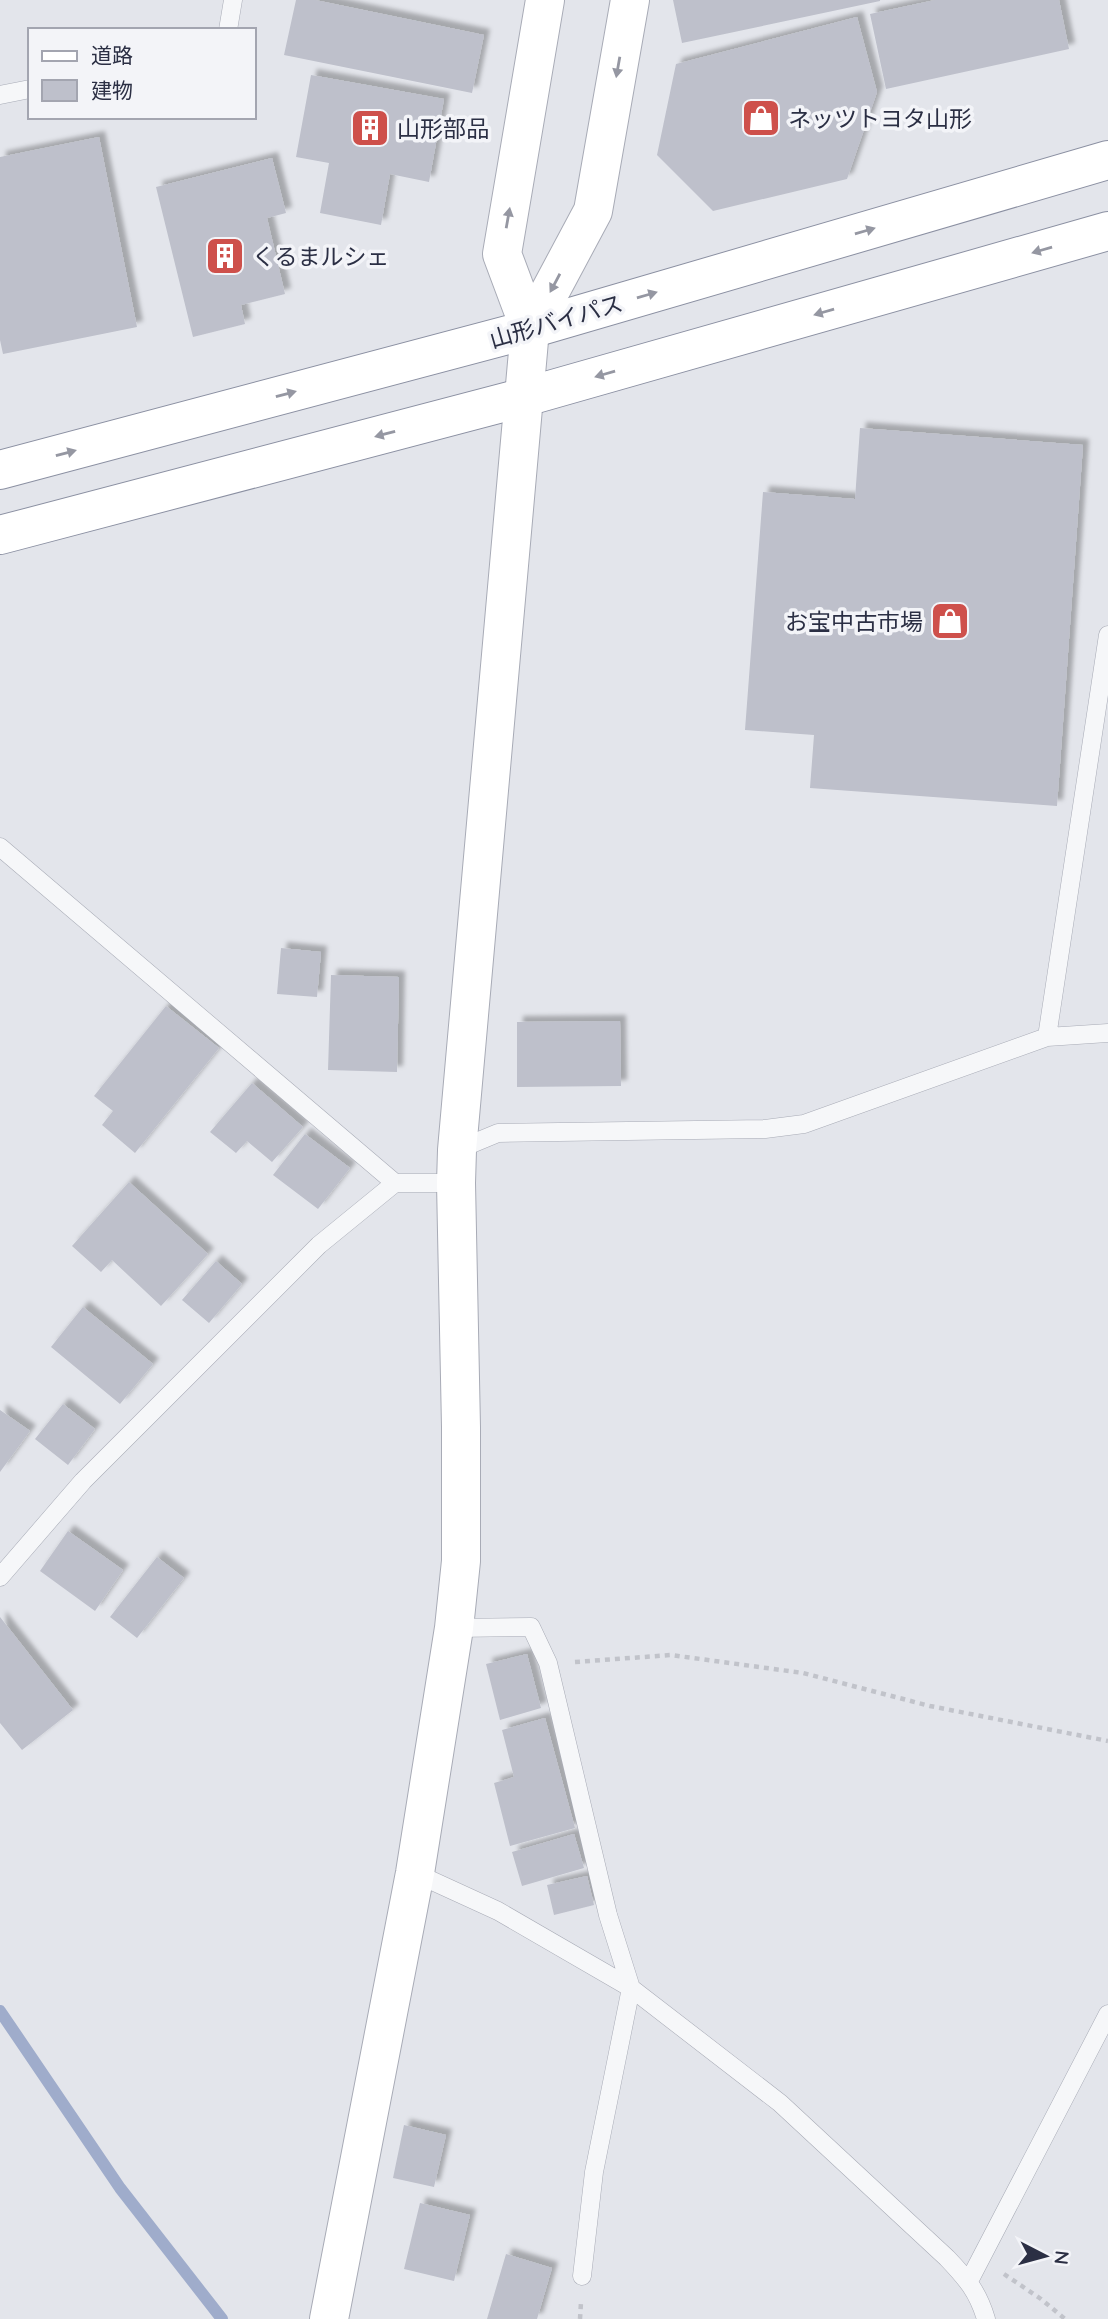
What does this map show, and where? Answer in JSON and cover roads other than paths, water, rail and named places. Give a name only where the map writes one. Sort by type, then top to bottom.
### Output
[{"type":"main road","points":[[530,329],[502,254],[545,0]]},
{"type":"main road","points":[[328,2319],[415,1873],[454,1628],[461,1561],[456,1167],[530,329],[593,211],[630,0]]},
{"type":"main road","name":"山形バイパス","points":[[0,470],[530,329],[1108,160]]},
{"type":"main road","points":[[0,535],[524,397],[1108,231]]},
{"type":"lane","points":[[228,28],[233,0]]},
{"type":"lane","points":[[0,95],[28,89]]},
{"type":"lane","points":[[1046,1037],[1108,635]]},
{"type":"lane","points":[[0,847],[395,1183]]},
{"type":"lane","points":[[0,1577],[92,1471],[319,1245],[395,1183],[456,1167],[498,1133],[765,1129],[804,1124],[1046,1037],[1108,1033]]},
{"type":"lane","points":[[454,1628],[531,1627],[548,1663],[608,1915],[631,1989],[594,2172],[582,2276]]},
{"type":"lane","points":[[415,1873],[498,1911],[631,1989],[780,2103],[969,2281],[980,2299],[986,2319]]},
{"type":"lane","points":[[969,2281],[1108,2014]]},
{"type":"waterway","points":[[0,2011],[120,2188],[222,2319]]},
{"type":"place","name":"ネッツトヨタ山形","points":[[761,118]]},
{"type":"place","name":"山形部品","points":[[370,128]]},
{"type":"place","name":"くるまルシェ","points":[[225,256]]},
{"type":"place","name":"お宝中古市場","points":[[950,621]]}]
